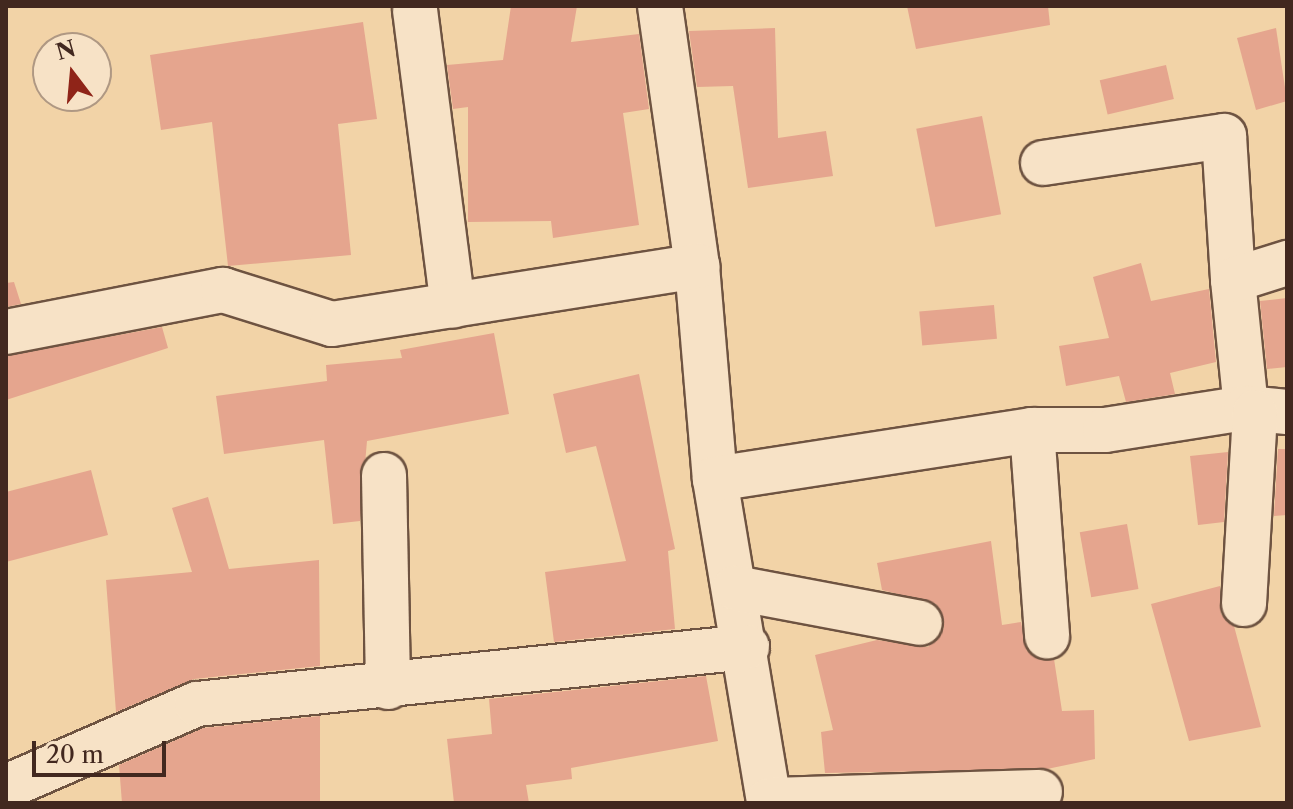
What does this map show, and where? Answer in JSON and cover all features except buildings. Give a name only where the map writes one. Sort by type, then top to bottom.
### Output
[{"type":"street","points":[[660,6],[697,266],[715,479],[747,647],[769,801],[1040,792]]},
{"type":"street","points":[[415,10],[453,306]]},
{"type":"street","points":[[1043,163],[1224,136],[1233,280],[1263,411],[1244,604]]},
{"type":"street","points":[[1233,280],[1287,263]]},
{"type":"street","points":[[6,332],[223,290],[332,324],[697,266]]},
{"type":"street","points":[[715,479],[1032,430],[1105,430],[1263,411]]},
{"type":"street","points":[[1032,430],[1047,636]]},
{"type":"street","points":[[384,475],[388,687]]},
{"type":"street","points":[[735,588],[920,623]]},
{"type":"street","points":[[6,787],[197,704],[299,690],[388,687],[747,647]]}]
